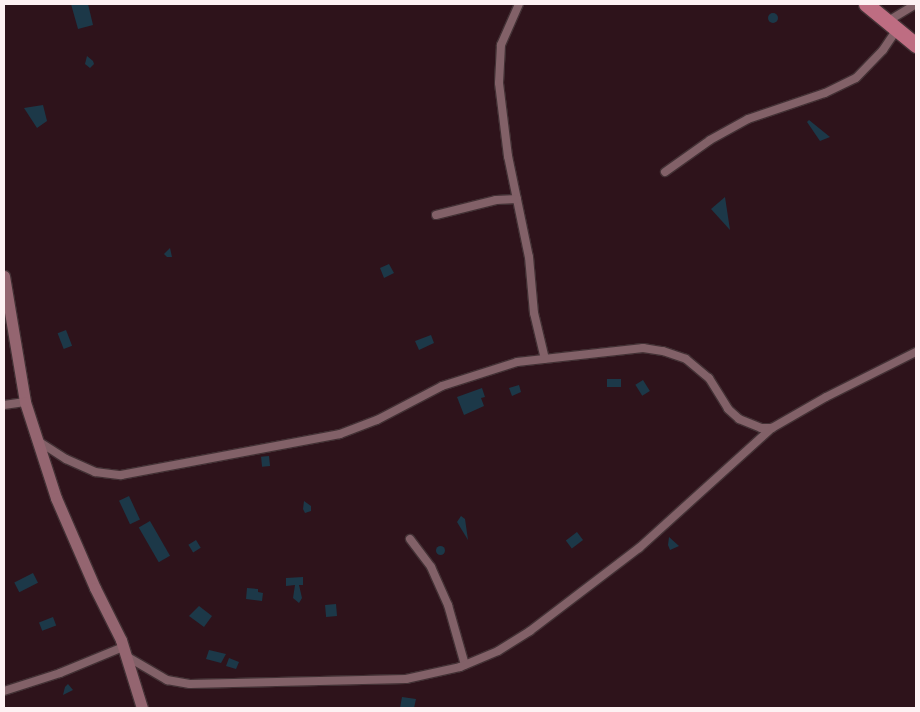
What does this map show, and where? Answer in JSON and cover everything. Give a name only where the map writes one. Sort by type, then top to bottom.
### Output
[{"type":"highway","points":[[866,4],[916,45]]},
{"type":"street","points":[[519,4],[501,45],[499,83],[516,199],[529,258],[534,313],[545,358]]},
{"type":"street","points":[[665,172],[710,140],[748,119],[825,93],[856,78],[883,50],[893,25],[916,4]]},
{"type":"street","points":[[436,215],[496,200],[516,199]]},
{"type":"street","points":[[4,276],[25,402],[56,498],[94,588],[125,652],[142,708]]},
{"type":"street","points":[[38,441],[66,459],[95,472],[121,475],[340,434],[377,420],[442,386],[486,370],[517,362],[643,348],[663,351],[686,359],[709,378],[728,409],[739,420],[761,428],[772,428]]},
{"type":"street","points":[[125,652],[167,680],[190,684],[406,679],[465,665],[498,651],[530,631],[623,560],[772,428],[826,397],[916,352]]},
{"type":"street","points":[[4,405],[25,402]]},
{"type":"street","points":[[410,539],[431,567],[448,604],[465,665]]},
{"type":"street","points":[[4,691],[125,652]]},
{"type":"building","points":[[71,4],[88,4],[93,25],[78,29]]},
{"type":"building","points":[[771,13],[775,13],[778,18],[777,22],[771,23],[768,20],[768,16]]},
{"type":"building","points":[[87,56],[94,64],[90,68],[85,64]]},
{"type":"building","points":[[43,105],[47,121],[37,128],[24,108]]},
{"type":"building","points":[[809,120],[830,137],[820,141],[807,122]]},
{"type":"building","points":[[725,197],[730,230],[711,209]]},
{"type":"building","points":[[170,248],[172,257],[167,257],[164,254]]},
{"type":"building","points":[[389,264],[394,273],[384,278],[380,268]]},
{"type":"building","points":[[66,330],[72,346],[64,349],[58,333]]},
{"type":"building","points":[[431,335],[434,343],[419,350],[415,341]]},
{"type":"building","points":[[607,379],[621,379],[621,387],[607,387]]},
{"type":"building","points":[[643,380],[650,391],[642,396],[635,385]]},
{"type":"building","points":[[519,385],[521,392],[512,396],[509,388]]},
{"type":"building","points":[[482,388],[485,397],[481,398],[484,406],[464,415],[457,397]]},
{"type":"building","points":[[269,456],[270,466],[262,467],[261,457]]},
{"type":"building","points":[[129,496],[140,520],[130,524],[119,501]]},
{"type":"building","points":[[304,501],[311,506],[311,511],[305,513],[303,509]]},
{"type":"building","points":[[461,516],[465,519],[468,540],[457,522]]},
{"type":"building","points":[[150,521],[170,556],[159,562],[139,528]]},
{"type":"building","points":[[577,532],[583,540],[572,548],[566,540]]},
{"type":"building","points":[[669,537],[679,546],[670,550],[668,545]]},
{"type":"building","points":[[196,540],[201,548],[193,552],[188,545]]},
{"type":"building","points":[[440,546],[444,550],[440,554],[436,550]]},
{"type":"building","points":[[33,573],[38,583],[19,592],[14,583]]},
{"type":"building","points":[[303,577],[303,585],[299,585],[302,598],[299,603],[293,598],[295,585],[286,586],[286,578]]},
{"type":"building","points":[[247,588],[258,589],[258,592],[263,593],[262,601],[246,599]]},
{"type":"building","points":[[336,604],[337,616],[326,617],[325,605]]},
{"type":"building","points":[[199,606],[212,616],[204,627],[189,616]]},
{"type":"building","points":[[53,617],[56,625],[42,631],[39,622]]},
{"type":"building","points":[[209,650],[226,654],[221,663],[206,659]]},
{"type":"building","points":[[229,658],[239,662],[236,669],[226,666]]},
{"type":"building","points":[[68,684],[73,690],[63,695],[65,687]]},
{"type":"building","points":[[402,697],[416,699],[414,708],[400,708]]}]
